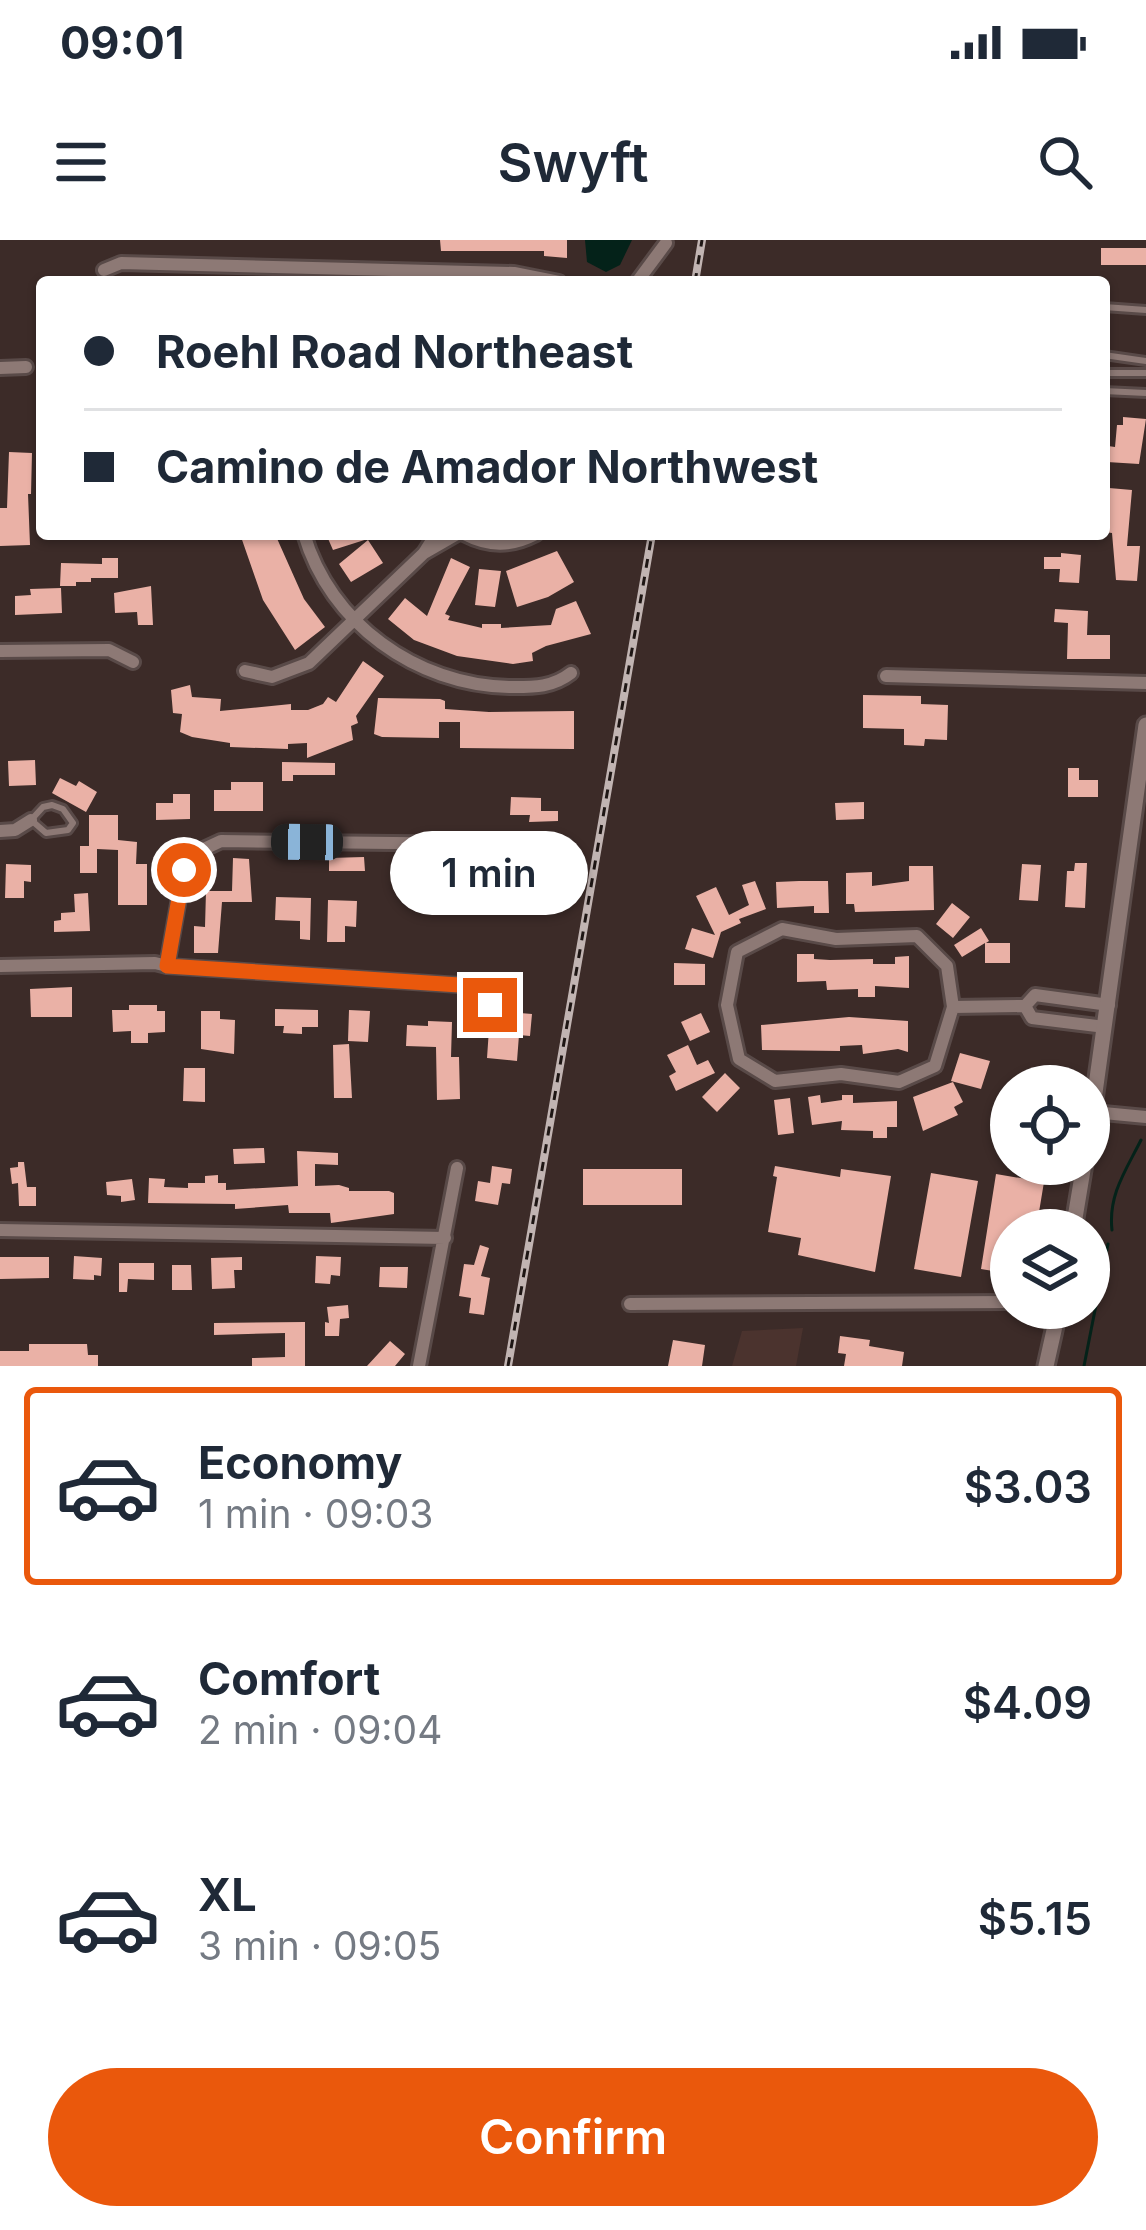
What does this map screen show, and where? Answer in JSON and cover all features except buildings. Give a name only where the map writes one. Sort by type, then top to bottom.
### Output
[{"type":"street","points":[[641,276],[666,241]]},
{"type":"street","points":[[651,276],[662,261],[666,241]]},
{"type":"street","points":[[104,270],[121,262],[305,275],[529,276]]},
{"type":"street","points":[[0,368],[26,367]]},
{"type":"street","points":[[307,540],[325,584],[355,622],[405,659],[463,680],[504,687],[543,686],[572,673]]},
{"type":"street","points":[[245,671],[272,677],[320,656],[432,540]]},
{"type":"street","points":[[424,553],[449,540]]},
{"type":"street","points":[[476,540],[503,545],[518,540]]},
{"type":"street","points":[[0,651],[109,650],[133,662]]},
{"type":"street","points":[[886,676],[1146,683]]},
{"type":"street","points":[[1100,1065],[1138,856],[1146,725]]},
{"type":"street","points":[[0,831],[15,830],[31,820]]},
{"type":"street","points":[[167,966],[184,870],[191,855],[206,845],[221,841],[566,845]]},
{"type":"street","points":[[782,929],[836,939],[916,936],[947,966],[952,1007],[935,1066],[899,1082],[841,1074],[775,1081],[739,1059],[727,1005],[737,952],[782,929]]},
{"type":"street","points":[[0,966],[155,963],[475,986],[490,1005]]},
{"type":"street","points":[[952,1007],[1025,1006],[1034,995],[1108,1004]]},
{"type":"street","points":[[1025,1006],[1032,1018],[1105,1028]]},
{"type":"street","points":[[1110,1114],[1146,1117]]},
{"type":"street","points":[[419,1366],[457,1168]]},
{"type":"street","points":[[0,1230],[445,1238]]},
{"type":"street","points":[[630,1304],[990,1302]]},
{"type":"street","points":[[1046,1366],[1051,1329]]},
{"type":"lane","points":[[1110,307],[1146,310]]},
{"type":"lane","points":[[1110,356],[1146,361]]},
{"type":"lane","points":[[1110,373],[1146,373]]},
{"type":"lane","points":[[1110,391],[1146,393]]},
{"type":"lane","points":[[52,805],[63,809],[73,823],[68,830],[46,833],[31,820],[43,807],[52,805]]},
{"type":"shaded area","points":[[585,240],[632,240],[620,265],[606,272],[587,262]]},
{"type":"shaded area","points":[[803,1328],[796,1366],[732,1366],[742,1331]]},
{"type":"waterway","points":[[1112,1230],[1115,1194],[1141,1140]]},
{"type":"waterway","points":[[1084,1366],[1091,1329]]},
{"type":"railway","points":[[696,276],[702,240]]},
{"type":"railway","points":[[508,1366],[651,540]]},
{"type":"route","points":[[184,870],[167,966],[475,986],[490,1005]]}]
